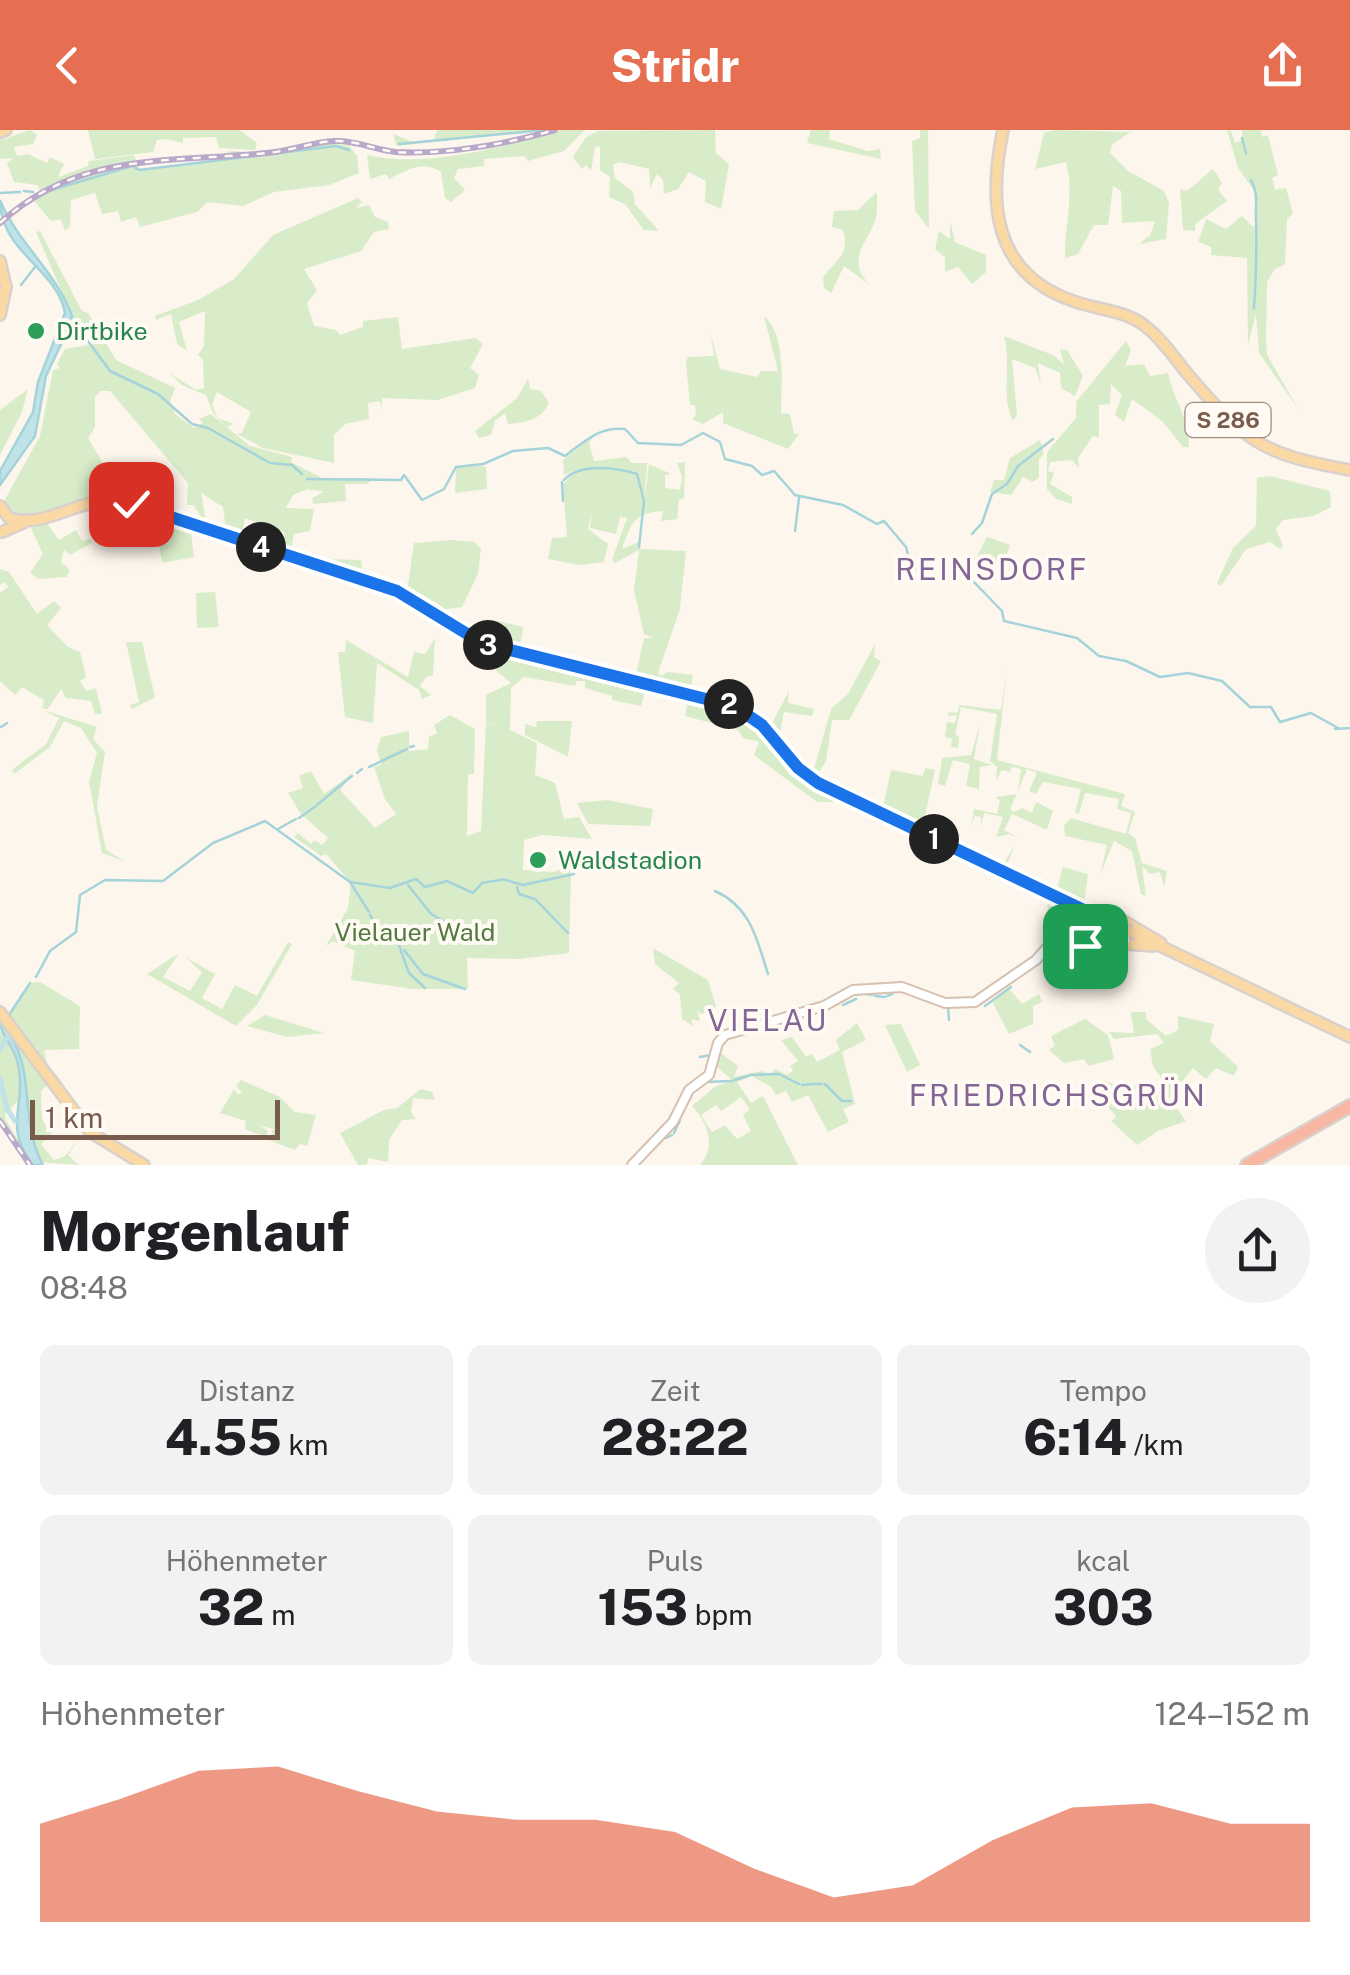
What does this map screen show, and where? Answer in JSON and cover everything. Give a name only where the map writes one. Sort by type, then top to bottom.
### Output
[{"type":"highway","points":[[1250,1165],[1350,1108]]},
{"type":"main road","name":"S 286","points":[[1003,130],[994,197],[998,222],[1014,257],[1035,280],[1060,296],[1135,320],[1250,440],[1285,458],[1350,470]]},
{"type":"main road","points":[[0,261],[6,282],[1,308]]},
{"type":"main road","points":[[0,270],[1,308]]},
{"type":"main road","points":[[3,517],[23,521],[100,500],[119,501],[385,587],[424,607],[456,631],[508,649],[727,703],[762,725],[813,780],[1350,1037]]},
{"type":"main road","points":[[3,517],[23,521]]},
{"type":"main road","points":[[632,1165],[674,1122],[688,1090],[708,1075],[725,1034],[824,1006],[853,990],[902,988],[946,1003],[975,1002],[1036,960],[1048,944],[1106,946],[1126,931]]},
{"type":"main road","points":[[0,1012],[94,1136],[144,1165]]},
{"type":"green space","points":[[30,130],[37,135],[33,144],[14,147],[17,156],[28,154],[47,163],[50,157],[64,164],[58,177],[88,166],[89,161],[134,155],[140,169],[206,162],[231,151],[262,153],[327,143],[349,146],[357,156],[359,173],[329,185],[274,192],[243,206],[208,202],[197,212],[140,227],[136,217],[121,222],[118,211],[102,214],[95,193],[71,200],[70,226],[65,231],[61,219],[51,221],[30,196],[40,191],[38,185],[14,182],[7,163],[14,158],[0,159],[0,134],[4,139]]},
{"type":"green space","points":[[88,130],[240,130],[257,143],[255,150],[219,148],[216,137],[183,138],[183,143],[166,139],[157,140],[153,152],[95,159]]},
{"type":"green space","points":[[437,130],[545,130],[397,146],[393,134],[413,142],[434,140]]},
{"type":"green space","points":[[562,130],[585,130],[564,151],[528,161],[524,156],[484,159],[484,166],[458,169],[454,178],[465,190],[451,202],[445,198],[441,172],[434,168],[421,167],[389,179],[386,174],[370,179],[367,155],[390,159],[440,157]]},
{"type":"green space","points":[[715,130],[716,153],[729,164],[721,209],[705,202],[706,181],[689,172],[678,189],[664,194],[663,180],[657,174],[650,188],[649,169],[620,162],[613,165],[615,178],[633,192],[635,204],[659,231],[644,230],[625,204],[609,197],[610,177],[600,170],[600,146],[595,147],[591,171],[586,165],[582,169],[573,157],[585,138],[598,131]]},
{"type":"green space","points":[[811,130],[830,130],[829,139],[868,151],[880,149],[881,159],[807,143]]},
{"type":"green space","points":[[920,130],[928,130],[929,229],[915,211],[912,141],[920,138]]},
{"type":"green space","points":[[1227,130],[1235,143],[1243,140],[1242,130],[1261,130],[1262,137],[1268,135],[1278,175],[1272,178],[1275,190],[1286,188],[1293,213],[1287,219],[1285,264],[1275,269],[1267,282],[1266,340],[1267,355],[1299,410],[1259,353],[1256,314],[1248,345],[1247,258],[1211,255],[1211,247],[1198,242],[1206,219],[1226,229],[1242,216],[1253,227],[1257,223],[1255,192],[1238,168]]},
{"type":"green space","points":[[1130,132],[1112,145],[1110,153],[1128,171],[1164,191],[1169,203],[1166,239],[1139,244],[1150,235],[1155,221],[1122,223],[1121,191],[1113,186],[1108,225],[1094,225],[1078,254],[1065,258],[1069,198],[1066,162],[1035,169],[1044,133]]},
{"type":"green space","points":[[1213,169],[1222,183],[1218,190],[1227,201],[1195,224],[1195,231],[1183,230],[1180,189],[1187,191]]},
{"type":"green space","points":[[877,192],[876,218],[858,262],[870,285],[844,266],[831,293],[824,288],[823,278],[845,246],[843,230],[832,227],[834,211],[858,210]]},
{"type":"green space","points":[[358,198],[362,202],[356,208],[369,205],[375,217],[388,222],[389,229],[374,232],[361,251],[304,269],[317,290],[307,303],[314,326],[336,330],[340,335],[363,327],[363,321],[398,317],[402,349],[476,338],[483,344],[470,368],[479,375],[475,388],[438,400],[382,398],[382,409],[380,401],[368,403],[369,419],[345,424],[334,435],[334,463],[263,448],[237,434],[242,433],[251,412],[217,392],[212,405],[218,418],[206,395],[182,385],[169,373],[196,390],[204,388],[203,360],[198,355],[204,346],[205,311],[179,322],[187,351],[177,344],[171,314],[156,320],[155,316],[198,300],[234,279],[273,235]]},
{"type":"green space","points":[[950,221],[955,242],[986,255],[986,272],[972,284],[958,267],[945,272],[945,257],[935,249],[939,231],[950,239]]},
{"type":"green space","points":[[40,231],[82,311],[88,313],[116,360],[175,388],[170,401],[175,414],[194,428],[203,423],[199,419],[211,414],[250,446],[292,457],[291,462],[322,478],[373,478],[367,484],[345,484],[346,501],[313,504],[312,498],[324,492],[308,489],[293,495],[286,508],[314,509],[310,531],[294,534],[291,551],[285,549],[284,532],[245,518],[242,534],[226,531],[223,507],[201,493],[206,522],[198,522],[200,516],[194,505],[187,505],[188,483],[110,391],[101,391],[95,397],[95,427],[88,438],[105,467],[103,481],[92,489],[94,498],[33,516],[12,510],[4,501],[40,436],[53,370],[60,368],[57,364],[65,349],[94,344],[71,313],[36,232]]},
{"type":"green space","points":[[764,316],[779,348],[781,413],[790,414],[794,434],[799,434],[788,449],[723,423],[723,412],[703,424],[692,419],[696,415],[695,405],[690,405],[686,362],[688,357],[714,356],[711,334],[720,369],[757,377],[761,371],[778,371]]},
{"type":"green space","points":[[1004,336],[1053,355],[1064,364],[1060,349],[1067,350],[1083,376],[1075,396],[1061,388],[1060,373],[1038,363],[1041,384],[1035,368],[1012,359],[1017,415],[1013,421],[1007,400]]},
{"type":"green space","points":[[1126,341],[1131,350],[1125,366],[1144,364],[1150,376],[1168,373],[1187,427],[1189,447],[1183,447],[1162,421],[1132,399],[1124,422],[1115,415],[1122,395],[1111,384],[1110,404],[1099,405],[1099,437],[1093,436],[1078,458],[1079,468],[1072,460],[1050,462],[1048,471],[1054,473],[1050,484],[1072,497],[1072,504],[1056,499],[1047,489],[1047,452],[1076,418],[1076,402]]},
{"type":"green space","points":[[528,379],[530,389],[541,391],[549,403],[546,409],[533,419],[508,424],[505,413],[495,421],[491,435],[479,438],[475,431],[517,398]]},
{"type":"green space","points":[[28,389],[22,412],[0,455],[0,410]]},
{"type":"green space","name":"Vielauer Wald","points":[[594,435],[589,443],[594,461],[626,457],[632,463],[647,463],[644,505],[649,464],[671,474],[665,475],[665,488],[680,490],[682,477],[677,463],[685,462],[684,498],[679,500],[677,519],[661,521],[663,511],[640,517],[632,525],[622,549],[639,542],[640,549],[686,551],[680,609],[658,673],[661,676],[668,672],[693,675],[691,686],[726,696],[772,723],[789,691],[788,703],[814,709],[812,716],[784,712],[779,737],[812,776],[831,709],[848,694],[875,644],[874,657],[881,661],[849,720],[832,720],[826,761],[815,778],[880,811],[878,819],[839,802],[817,802],[754,755],[759,742],[743,738],[738,730],[685,716],[688,698],[646,687],[641,706],[612,700],[612,696],[585,688],[585,681],[577,681],[575,686],[524,677],[511,688],[510,730],[537,743],[535,775],[555,783],[564,819],[579,817],[592,839],[542,835],[524,840],[523,870],[553,872],[568,867],[571,872],[569,953],[519,959],[467,958],[468,989],[413,989],[351,980],[355,951],[333,941],[326,946],[348,908],[351,883],[326,854],[321,856],[294,837],[298,833],[311,844],[314,840],[322,845],[328,838],[301,814],[288,793],[303,788],[299,776],[311,771],[324,794],[354,772],[340,790],[375,828],[396,814],[385,799],[374,767],[381,765],[377,749],[381,737],[409,731],[409,751],[428,749],[429,737],[437,733],[434,725],[450,715],[475,729],[474,774],[468,774],[467,836],[481,831],[486,723],[497,726],[486,722],[486,695],[511,683],[455,637],[459,629],[487,640],[495,620],[523,627],[520,646],[558,657],[562,653],[565,659],[636,675],[644,638],[653,638],[644,634],[634,590],[639,550],[615,563],[612,560],[627,518],[620,517],[616,534],[590,528],[592,512],[588,529],[608,544],[604,562],[579,565],[548,559],[552,538],[567,537],[563,485],[575,470],[564,475],[563,460]]},
{"type":"green space","points":[[1040,440],[1044,454],[1039,459],[1039,477],[1033,482],[1023,477],[1011,495],[990,492],[994,480],[1004,480],[1010,458]]},
{"type":"green space","points":[[486,467],[487,489],[455,493],[456,468]]},
{"type":"green space","points":[[1270,476],[1330,491],[1331,507],[1313,516],[1283,520],[1276,529],[1283,546],[1280,549],[1270,542],[1246,549],[1221,586],[1217,583],[1233,548],[1256,526],[1257,478]]},
{"type":"green space","points":[[44,519],[59,540],[76,530],[82,541],[91,539],[92,543],[70,555],[64,550],[61,562],[70,570],[66,577],[39,579],[30,573],[43,554],[29,524]]},
{"type":"green space","points":[[174,521],[191,532],[194,557],[162,563],[155,523],[172,527]]},
{"type":"green space","points":[[987,537],[1010,545],[999,579],[987,573],[987,566],[974,562]]},
{"type":"green space","points":[[474,542],[481,548],[478,574],[462,607],[423,612],[404,598],[337,577],[338,569],[327,565],[329,559],[361,560],[363,577],[407,592],[414,543]]},
{"type":"green space","points":[[0,569],[9,572],[37,614],[54,601],[61,608],[47,625],[68,647],[80,652],[86,677],[80,681],[86,691],[96,688],[102,714],[95,714],[91,701],[66,698],[61,689],[48,709],[42,708],[44,700],[22,687],[15,695],[0,681],[0,593],[8,587],[5,582],[0,585]]},
{"type":"green space","points":[[215,592],[219,627],[197,628],[196,593]]},
{"type":"green space","points":[[435,638],[433,676],[427,676],[420,686],[431,695],[422,699],[419,690],[377,663],[373,723],[345,717],[338,652],[345,652],[346,640],[408,677],[414,652],[425,654]]},
{"type":"green space","points":[[126,642],[142,642],[155,697],[132,709],[130,705],[139,702]]},
{"type":"green space","points":[[1007,670],[997,760],[1125,794],[1121,806],[1135,812],[1128,833],[1135,838],[1142,863],[1167,871],[1164,887],[1160,872],[1150,874],[1142,866],[1146,896],[1141,894],[1132,851],[1114,841],[1100,875],[1107,845],[1065,836],[1064,825],[1071,818],[1126,834],[1131,813],[1117,809],[1119,799],[1085,793],[1079,814],[1075,813],[1081,789],[1043,782],[1036,794],[1029,791],[1037,773],[1027,769],[1018,791],[1021,769],[1012,767],[1010,772],[1002,770],[996,781],[997,767],[990,761],[997,714],[961,707],[955,735],[959,736],[958,748],[951,747],[952,739],[945,737],[947,722],[955,723],[957,715],[948,716],[949,712],[958,713],[959,705],[1001,710]]},
{"type":"green space","points":[[43,710],[97,727],[93,739],[105,752],[97,806],[106,850],[126,862],[102,853],[89,781],[97,753],[81,728],[64,721],[50,747],[14,774],[12,770],[46,744],[59,718]]},
{"type":"green space","points":[[537,721],[572,721],[568,757],[525,735],[525,724],[536,727]]},
{"type":"green space","points":[[980,725],[974,759],[992,765],[980,767],[979,789],[966,786],[970,764],[953,760],[945,786],[938,784],[942,758],[971,755]]},
{"type":"green space","points":[[925,768],[935,770],[922,829],[883,808],[891,770],[923,776]]},
{"type":"green space","points":[[1017,794],[1010,809],[1014,812],[1022,808],[1032,813],[1036,802],[1053,811],[1047,830],[1012,814],[1004,830],[1021,839],[1009,834],[996,837],[1003,817],[984,813],[981,825],[981,817],[975,816],[971,825],[974,809],[997,814],[1000,801],[995,797]]},
{"type":"green space","points":[[607,800],[653,809],[650,826],[588,824],[577,803]]},
{"type":"green space","points":[[948,840],[1002,866],[1015,845],[1006,867],[1056,892],[1063,867],[1088,874],[1084,904],[1111,914],[1098,914]]},
{"type":"green space","points":[[1047,895],[1106,926],[1116,939],[1090,946],[1083,918],[1048,917]]},
{"type":"green space","points":[[288,942],[292,944],[257,1005],[236,1026],[147,974],[179,953],[163,977],[190,991],[202,972],[185,957],[215,974],[202,998],[222,1009],[235,985],[257,996]]},
{"type":"green space","points":[[653,948],[708,980],[716,1007],[701,1014],[697,1010],[700,1021],[691,1019],[693,1026],[682,1019],[680,994],[673,989],[679,983],[655,964]]},
{"type":"green space","points":[[40,982],[80,1006],[79,1049],[44,1050],[50,1074],[55,1073],[61,1081],[57,1085],[33,1050],[40,1049],[31,1048],[51,1082],[41,1091],[42,1120],[52,1134],[41,1144],[54,1160],[65,1156],[79,1139],[68,1155],[79,1165],[41,1162],[34,1143],[24,1072],[12,1037],[0,1019],[0,1014],[8,1018],[30,983]]},
{"type":"green space","points":[[1008,987],[1022,1004],[1039,994],[1042,1002],[1033,1006],[1033,1024],[1009,1034],[993,1003]]},
{"type":"green space","points":[[1131,1012],[1146,1012],[1146,1019],[1166,1036],[1178,1030],[1178,1016],[1214,1024],[1210,1041],[1238,1067],[1234,1076],[1216,1068],[1206,1079],[1193,1068],[1169,1098],[1186,1121],[1158,1131],[1137,1145],[1111,1121],[1116,1117],[1104,1101],[1112,1095],[1100,1099],[1091,1087],[1104,1080],[1126,1090],[1137,1084],[1153,1090],[1165,1083],[1153,1066],[1150,1049],[1164,1043],[1157,1034],[1114,1039],[1109,1032],[1134,1033]]},
{"type":"green space","points":[[265,1015],[324,1033],[287,1037],[247,1026]]},
{"type":"green space","points":[[1085,1019],[1108,1035],[1114,1059],[1088,1066],[1084,1059],[1064,1063],[1049,1050],[1055,1046],[1051,1036]]},
{"type":"green space","points":[[857,1023],[866,1040],[842,1052],[855,1104],[843,1109],[849,1122],[828,1132],[808,1095],[792,1102],[786,1091],[776,1095],[771,1087],[752,1076],[737,1082],[751,1103],[763,1096],[798,1165],[700,1165],[709,1143],[703,1120],[692,1106],[716,1086],[733,1081],[715,1065],[718,1051],[738,1066],[734,1077],[762,1071],[771,1075],[775,1069],[787,1075],[793,1071],[790,1066],[798,1061],[781,1040],[792,1037],[806,1057],[812,1054],[817,1062],[840,1050],[836,1040]],"holes":[[[741,1097],[750,1109],[743,1115],[751,1131],[737,1139],[725,1125],[712,1132],[701,1115],[716,1105],[721,1111]]]},
{"type":"green space","points":[[901,1024],[920,1065],[907,1072],[885,1025]]},
{"type":"green space","points":[[0,1029],[16,1061],[22,1097],[5,1114],[6,1120],[33,1165],[0,1119]]},
{"type":"green space","points":[[241,1080],[280,1097],[295,1112],[316,1115],[307,1146],[300,1144],[295,1150],[269,1140],[273,1129],[259,1125],[268,1131],[266,1137],[245,1129],[246,1121],[220,1113],[234,1089],[238,1095],[242,1092],[236,1086]]},
{"type":"green space","points":[[421,1089],[432,1092],[435,1100],[413,1098],[411,1112],[416,1119],[402,1120],[389,1140],[388,1162],[368,1158],[367,1165],[358,1165],[340,1133],[384,1110],[397,1108]]},
{"type":"water","points":[[0,200],[17,231],[58,287],[73,319],[46,376],[35,436],[0,485],[0,471],[33,412],[38,382],[65,313],[52,285],[9,234]]},
{"type":"water","points":[[0,1019],[20,1057],[35,1147],[43,1165],[33,1165],[19,1138],[18,1064]]},
{"type":"waterway","points":[[399,144],[545,130]]},
{"type":"waterway","points":[[1242,138],[1246,153]]},
{"type":"waterway","points":[[35,195],[132,166],[139,170],[336,146],[349,150]]},
{"type":"waterway","points":[[1251,180],[1256,200],[1254,308]]},
{"type":"waterway","points":[[24,191],[33,192]]},
{"type":"waterway","points":[[0,193],[20,192]]},
{"type":"waterway","points":[[21,285],[35,267]]},
{"type":"waterway","points":[[71,318],[110,371],[158,394],[192,424],[208,428],[270,463],[292,465],[302,474]]},
{"type":"waterway","points":[[307,479],[401,480],[404,475],[422,500],[444,489],[456,467],[483,464],[513,451],[548,448],[565,456],[592,436],[616,429],[625,429],[638,443],[681,445],[703,433],[720,442],[725,459],[752,466],[762,475],[774,471],[795,495],[843,505],[877,524],[884,521],[906,547],[911,566],[932,578],[963,575],[971,579],[1002,611],[1004,621],[1077,638],[1099,656],[1126,661],[1160,677],[1188,673],[1222,681],[1250,707],[1271,707],[1280,722],[1311,713],[1338,728]]},
{"type":"waterway","points":[[972,534],[982,523],[992,494],[1007,484],[1018,466],[1053,439]]},
{"type":"waterway","points":[[564,480],[589,469],[637,474],[644,501],[639,547]]},
{"type":"waterway","points":[[562,482],[563,501]]},
{"type":"waterway","points":[[795,531],[799,498]]},
{"type":"waterway","points":[[1,727],[7,723]]},
{"type":"waterway","points":[[1335,729],[1350,728]]},
{"type":"waterway","points":[[410,747],[414,746]]},
{"type":"waterway","points":[[369,767],[407,749]]},
{"type":"waterway","points":[[357,773],[362,769]]},
{"type":"waterway","points":[[318,804],[352,776]]},
{"type":"waterway","points":[[299,818],[316,806]]},
{"type":"waterway","points":[[278,829],[296,819]]},
{"type":"waterway","points":[[36,977],[50,951],[76,932],[80,895],[105,880],[163,881],[213,843],[265,821],[350,882],[390,888],[416,879],[425,887],[447,881],[473,893],[482,883],[500,880]]},
{"type":"waterway","points":[[502,879],[523,885],[574,874]]},
{"type":"waterway","points":[[350,882],[369,912]]},
{"type":"waterway","points":[[408,885],[431,914],[445,922]]},
{"type":"waterway","points":[[517,887],[519,894],[535,899],[568,933]]},
{"type":"waterway","points":[[715,891],[745,915],[768,974]]},
{"type":"waterway","points":[[370,915],[377,927]]},
{"type":"waterway","points":[[447,924],[461,930]]},
{"type":"waterway","points":[[463,930],[478,936]]},
{"type":"waterway","points":[[384,931],[396,937],[409,973],[425,988]]},
{"type":"waterway","points":[[404,950],[423,974],[465,989]]},
{"type":"waterway","points":[[9,1015],[30,983]]},
{"type":"waterway","points":[[985,1006],[1011,987]]},
{"type":"waterway","points":[[866,994],[872,995]]},
{"type":"waterway","points":[[887,996],[892,994]]},
{"type":"waterway","points":[[875,996],[885,997]]},
{"type":"waterway","points":[[843,1005],[856,999]]},
{"type":"waterway","points":[[948,1007],[949,1020]]},
{"type":"waterway","points":[[821,1012],[825,1011]]},
{"type":"waterway","points":[[807,1016],[818,1012]]},
{"type":"waterway","points":[[0,1050],[6,1038]]},
{"type":"waterway","points":[[1020,1045],[1030,1052]]},
{"type":"waterway","points":[[700,1057],[711,1055]]},
{"type":"waterway","points":[[750,1075],[779,1074],[799,1084]]},
{"type":"waterway","points":[[734,1080],[748,1076]]},
{"type":"waterway","points":[[0,1079],[7,1109],[15,1121]]},
{"type":"waterway","points":[[705,1082],[732,1081]]},
{"type":"waterway","points":[[802,1085],[812,1084]]},
{"type":"waterway","points":[[813,1084],[822,1084]]},
{"type":"waterway","points":[[825,1084],[842,1101],[851,1101]]},
{"type":"waterway","points":[[674,1133],[680,1120]]},
{"type":"waterway","points":[[666,1138],[672,1135]]},
{"type":"railway","points":[[0,223],[61,183],[126,165],[267,153],[335,141],[396,152],[435,152],[496,144],[555,130]]},
{"type":"railway","points":[[1147,1091],[1147,1097],[1140,1097],[1139,1093],[1147,1091]]},
{"type":"railway","points":[[0,1121],[30,1165]]},
{"type":"place","name":"Dirtbike","points":[[36,331]]},
{"type":"place","name":"Waldstadion","points":[[538,860]]},
{"type":"district","name":"REINSDORF","points":[[992,570]]},
{"type":"district","name":"VIELAU","points":[[768,1021]]},
{"type":"district","name":"FRIEDRICHSGRÜN","points":[[1058,1096]]},
{"type":"route","points":[[131,504],[397,591],[456,631],[482,643],[704,695],[734,706],[762,725],[798,768],[816,782],[1092,914],[1119,939],[1106,946],[1085,946]]}]
